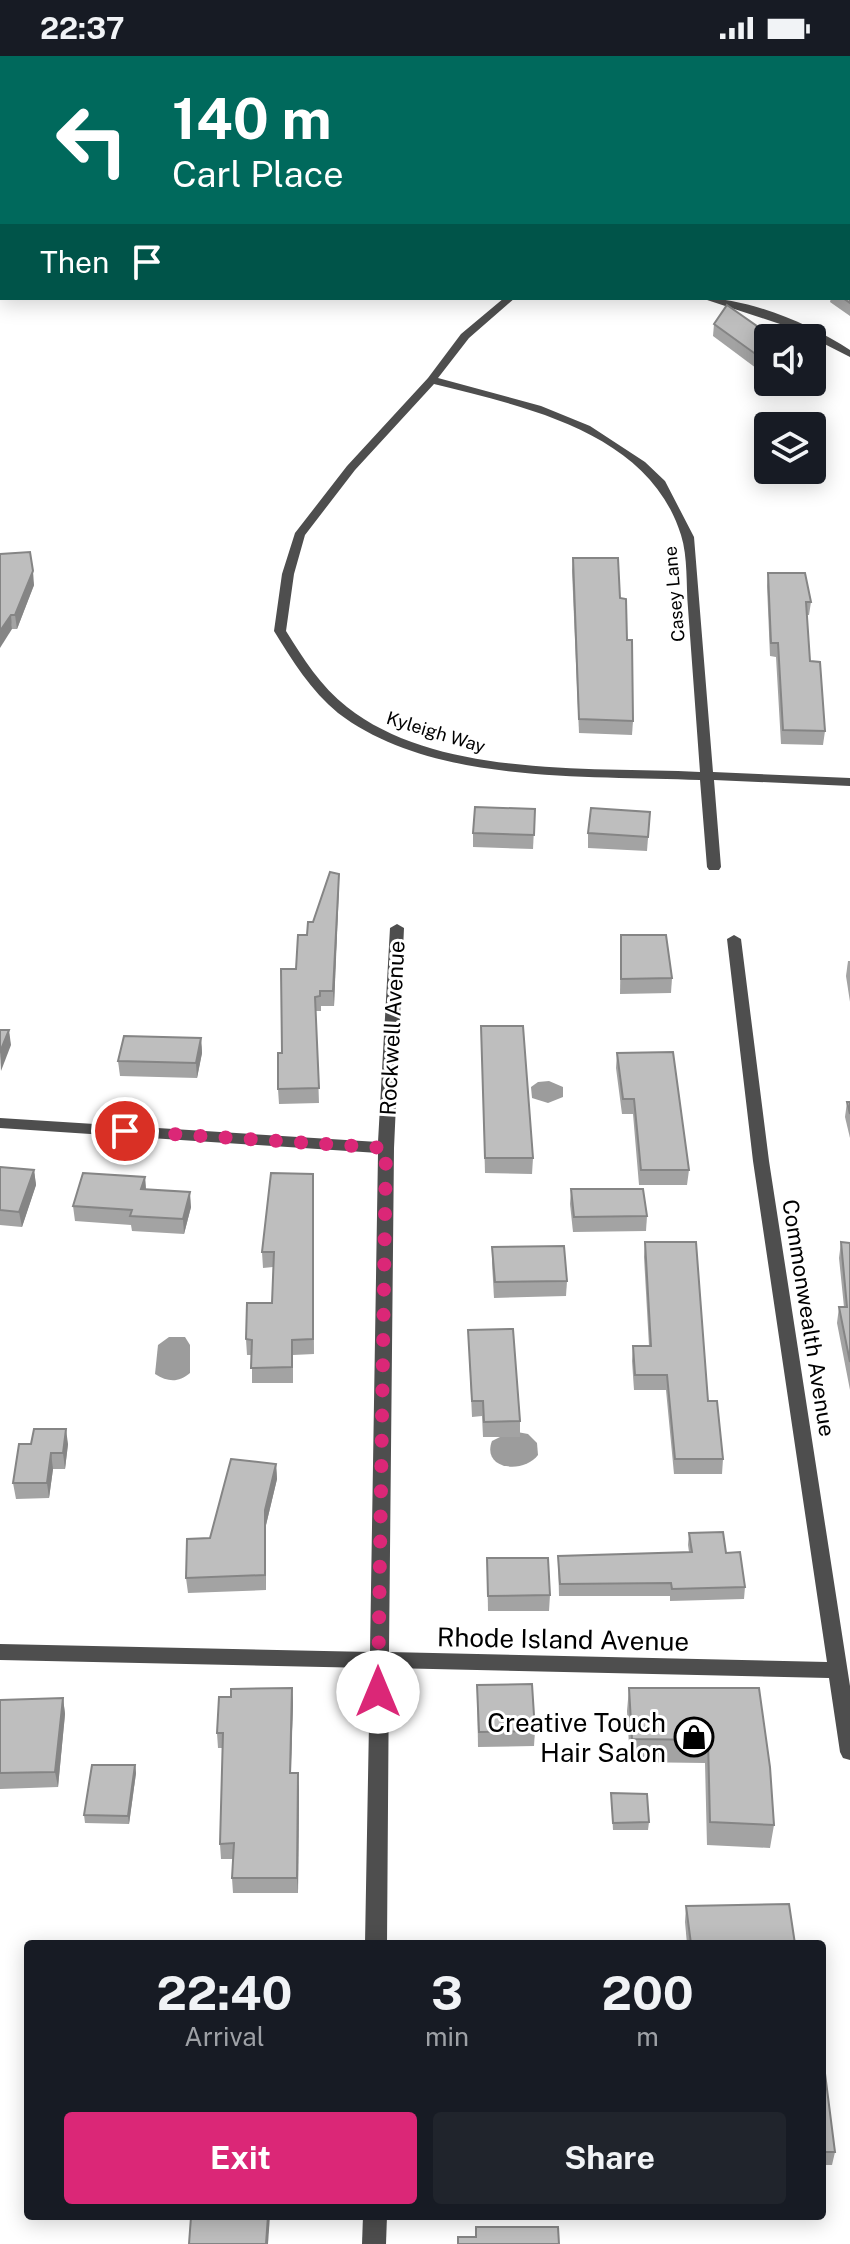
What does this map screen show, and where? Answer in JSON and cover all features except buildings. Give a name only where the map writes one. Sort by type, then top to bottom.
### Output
[{"type":"street","name":"Kyleigh Way","points":[[508,300],[465,336],[432,380],[360,457],[299,535],[288,574],[280,631],[304,669],[340,708],[373,731],[419,748],[492,767],[850,782]]},
{"type":"street","points":[[713,300],[764,314],[814,334],[850,354]]},
{"type":"street","name":"Casey Lane","points":[[432,380],[534,406],[580,423],[618,446],[655,475],[688,537],[704,776],[714,867]]},
{"type":"street","name":"Rockwell Avenue","points":[[376,1940],[386,1148],[397,928]]},
{"type":"street","name":"Commonwealth Avenue","points":[[734,939],[761,1161],[850,1752]]},
{"type":"street","points":[[0,1123],[386,1148]]},
{"type":"street","name":"Rhode Island Avenue","points":[[0,1652],[838,1670]]},
{"type":"street","points":[[374,2244],[375,2220]]},
{"type":"shaded area","points":[[549,1081],[563,1087],[563,1097],[548,1103],[532,1098],[531,1087],[538,1082]]},
{"type":"shaded area","points":[[169,1337],[185,1337],[190,1345],[190,1373],[177,1380],[164,1379],[155,1374],[158,1345]]},
{"type":"shaded area","points":[[512,1431],[528,1434],[537,1443],[538,1455],[532,1461],[514,1467],[498,1463],[490,1451],[492,1441]]},
{"type":"place","name":"Creative Touch Hair Salon","points":[[694,1737]]},
{"type":"route","points":[[125,1131],[386,1148],[378,1692]]}]
